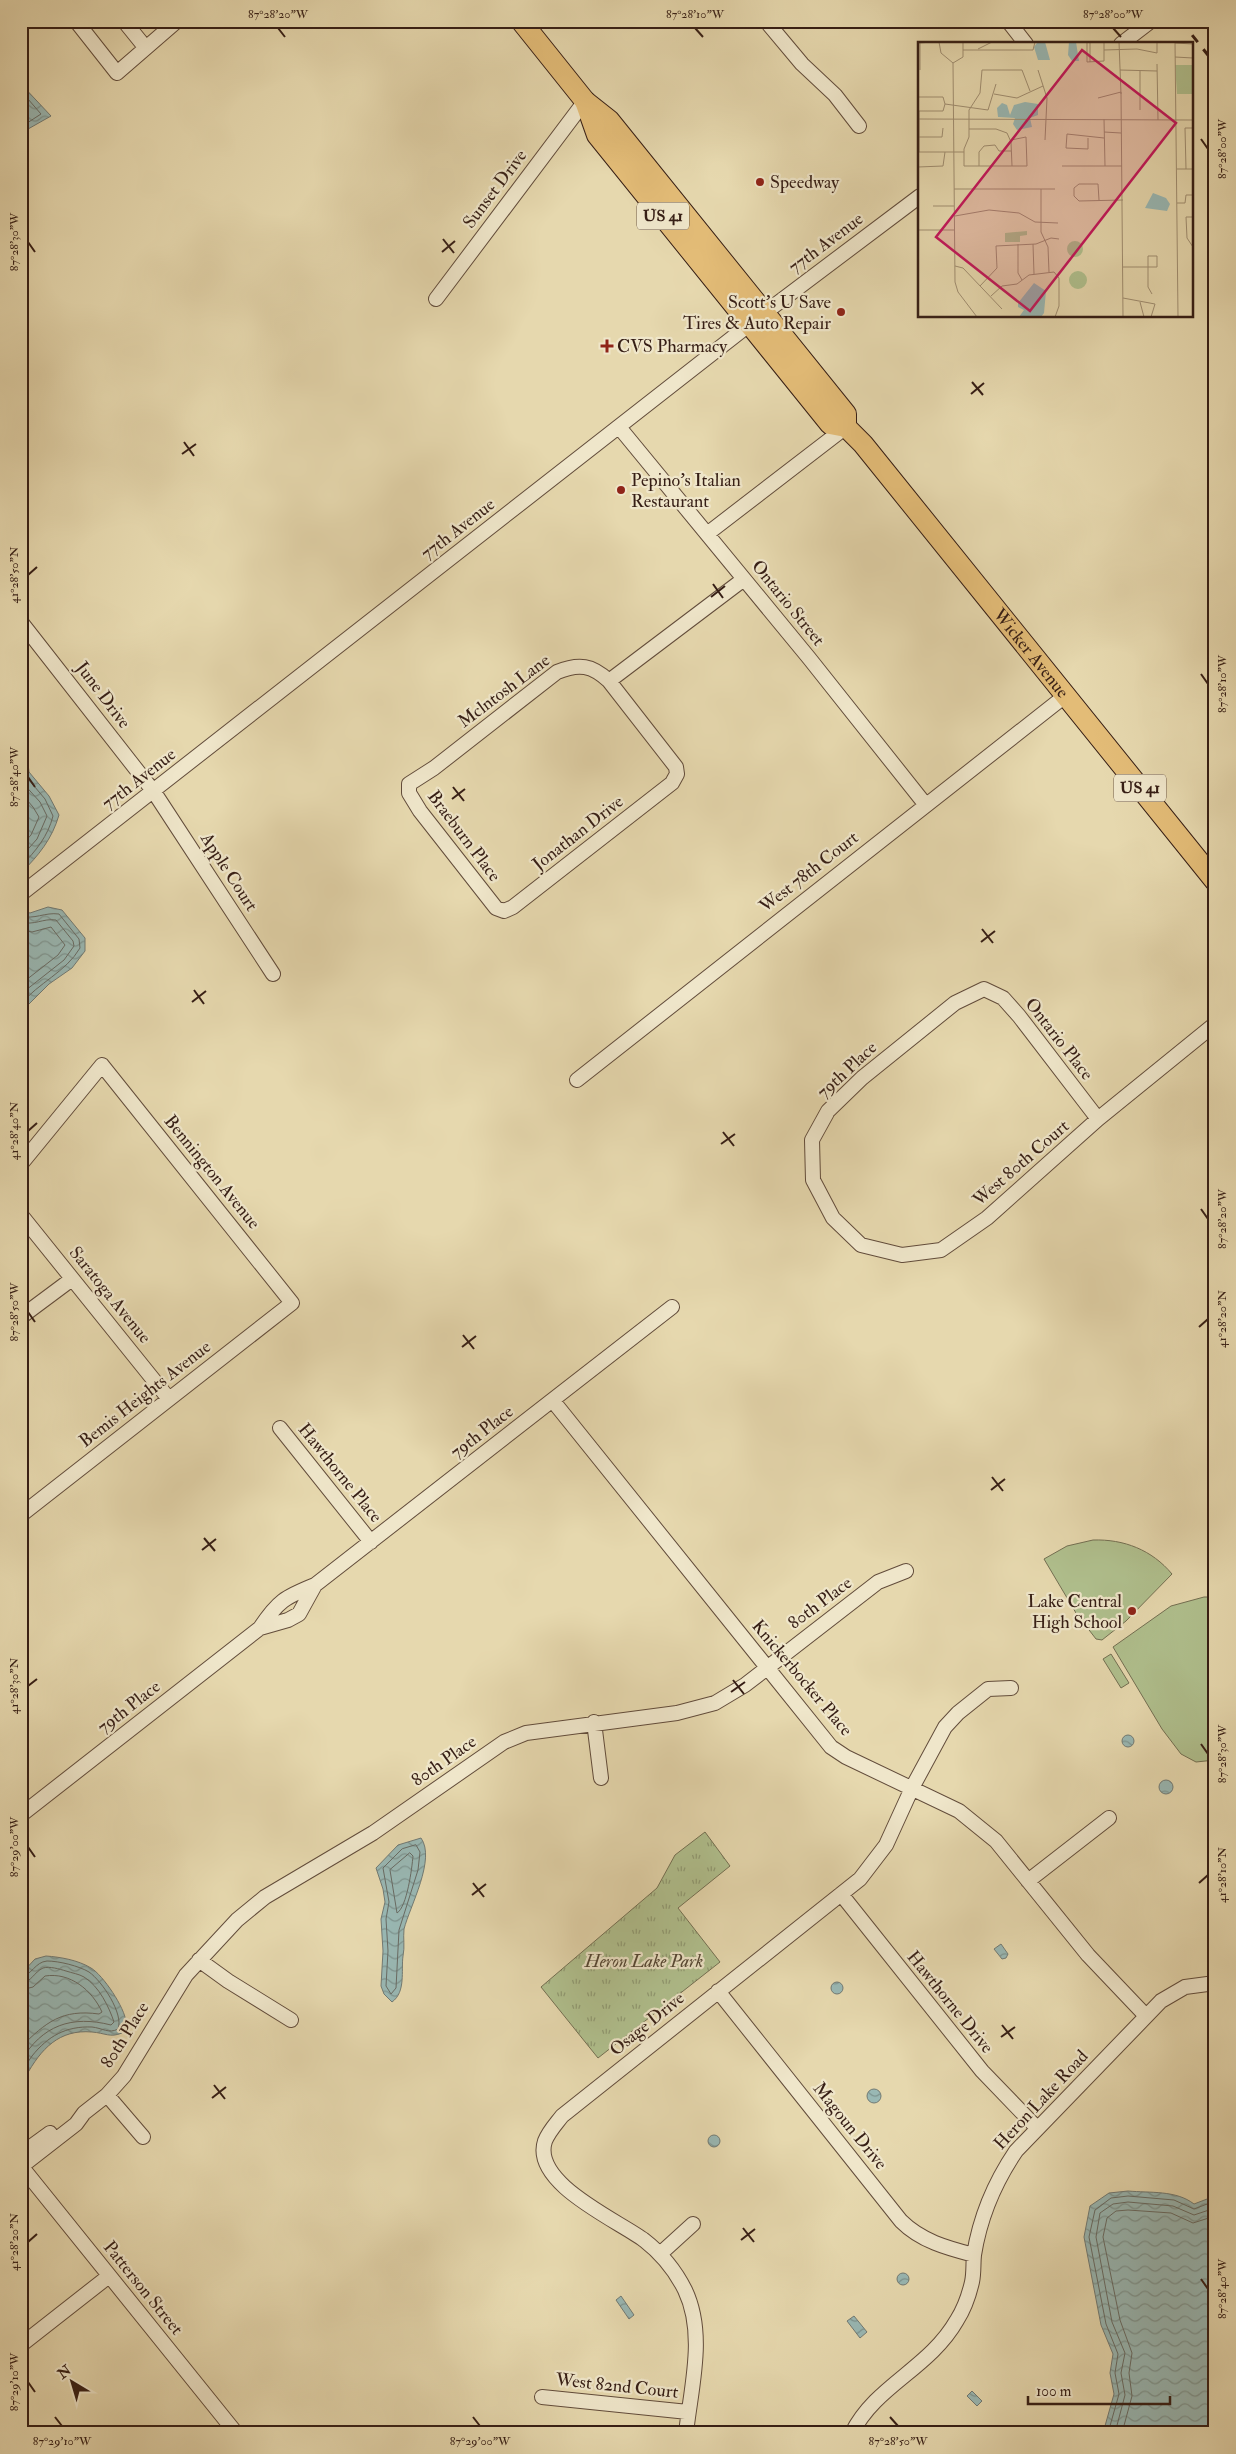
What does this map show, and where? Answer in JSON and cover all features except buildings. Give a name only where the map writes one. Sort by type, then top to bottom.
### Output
[{"type":"highway","name":"Wicker Avenue","points":[[521,21],[585,101],[598,134],[758,319],[846,414],[846,427],[863,444],[1215,881]]},
{"type":"street","points":[[76,21],[117,72],[177,21]]},
{"type":"street","points":[[124,21],[145,47]]},
{"type":"street","points":[[766,21],[802,64],[836,95],[859,126]]},
{"type":"street","points":[[1008,21],[1024,42]]},
{"type":"street","points":[[1124,42],[1150,21]]},
{"type":"street","name":"Sunset Drive","points":[[436,299],[585,101]]},
{"type":"street","name":"77th Avenue","points":[[21,894],[758,319],[918,198]]},
{"type":"street","name":"Ontario Street","points":[[619,427],[925,804]]},
{"type":"street","points":[[707,534],[846,427]]},
{"type":"street","points":[[609,681],[744,579]]},
{"type":"street","name":"June Drive","points":[[21,622],[34,636],[154,792]]},
{"type":"street","name":"Mclntosh Lane","points":[[409,784],[434,768],[558,672],[570,666],[584,665],[600,672],[609,681],[676,767],[677,774]]},
{"type":"street","name":"West 78th Court","points":[[577,1080],[925,804],[1065,696]]},
{"type":"street","name":"Jonathan Drive","points":[[496,908],[504,911],[513,907],[672,783],[677,774]]},
{"type":"street","name":"Braeburn Place","points":[[409,784],[409,793],[420,810],[496,908]]},
{"type":"street","name":"Apple Court","points":[[154,792],[273,974]]},
{"type":"street","name":"Ontario Place","points":[[984,989],[1003,998],[1019,1016],[1098,1119]]},
{"type":"street","name":"79th Place","points":[[833,1218],[813,1180],[812,1140],[828,1112],[862,1078],[955,1002],[984,989]]},
{"type":"street","name":"West 80th Court","points":[[833,1218],[861,1245],[902,1255],[942,1250],[987,1218],[1098,1119],[1215,1024]]},
{"type":"street","name":"Bennington Avenue","points":[[21,1164],[102,1065],[292,1303]]},
{"type":"street","name":"Saratoga Avenue","points":[[21,1215],[170,1399]]},
{"type":"street","points":[[21,1317],[72,1279]]},
{"type":"street","name":"Bemis Heights Avenue","points":[[21,1515],[292,1303]]},
{"type":"street","name":"79th Place","points":[[21,1815],[260,1628],[272,1610],[284,1598],[315,1585],[672,1307]]},
{"type":"street","name":"Knickerbocker Place","points":[[553,1400],[831,1747],[846,1757],[959,1811],[996,1841],[1105,1975],[1146,2016]]},
{"type":"street","name":"Hawthorne Place","points":[[280,1428],[371,1542]]},
{"type":"street","name":"80th Place","points":[[22,2162],[76,2124],[84,2113],[107,2094],[124,2076],[172,1995],[199,1960],[237,1920],[265,1897],[373,1833],[504,1742],[526,1732],[677,1712],[715,1703],[767,1668],[878,1582],[906,1570]]},
{"type":"street","name":"79th Place","points":[[260,1628],[288,1620],[299,1614],[315,1585]]},
{"type":"street","name":"Osage Drive","points":[[686,2433],[697,2344],[694,2316],[682,2284],[674,2270],[644,2240],[572,2193],[556,2180],[545,2158],[545,2143],[551,2129],[562,2116],[860,1879],[886,1845],[935,1743],[958,1713],[988,1689],[1011,1688]]},
{"type":"street","points":[[594,1722],[601,1778]]},
{"type":"street","points":[[1028,1881],[1109,1818]]},
{"type":"street","name":"Hawthorne Drive","points":[[841,1894],[982,2071],[1037,2128]]},
{"type":"street","points":[[199,1960],[228,1981],[291,2020]]},
{"type":"street","name":"Heron Lake Road","points":[[852,2433],[868,2407],[922,2363],[947,2336],[966,2302],[973,2281],[974,2255],[986,2206],[994,2188],[1016,2151],[1146,2016],[1172,1993],[1196,1984],[1215,1983]]},
{"type":"street","name":"Magoun Drive","points":[[718,1991],[905,2225],[918,2236],[939,2246],[974,2255]]},
{"type":"street","points":[[107,2094],[144,2137]]},
{"type":"street","name":"Patterson Street","points":[[22,2162],[109,2276],[236,2433]]},
{"type":"street","points":[[660,2254],[693,2224]]},
{"type":"street","points":[[21,2345],[109,2276]]},
{"type":"street","name":"West 82nd Court","points":[[542,2397],[688,2412]]},
{"type":"green space","points":[[1093,1540],[1116,1542],[1137,1548],[1156,1558],[1172,1574],[1126,1621],[1102,1640],[1096,1639],[1076,1613],[1044,1559],[1067,1546]]},
{"type":"green space","points":[[1204,1597],[1215,1597],[1215,1760],[1196,1762],[1181,1754],[1162,1729],[1113,1647],[1171,1606]]},
{"type":"green space","points":[[1111,1654],[1129,1683],[1121,1688],[1103,1659]]},
{"type":"green space","name":"Heron Lake Park","points":[[705,1832],[730,1866],[678,1908],[720,1962],[598,2058],[541,1987],[657,1888],[675,1855]]},
{"type":"water","points":[[21,84],[51,116],[21,133]]},
{"type":"water","points":[[21,737],[27,755],[29,772],[49,796],[59,815],[53,832],[44,846],[21,873]]},
{"type":"water","points":[[48,907],[62,910],[85,938],[85,951],[72,968],[49,984],[21,1012],[21,910],[30,913]]},
{"type":"water","points":[[1128,1735],[1134,1741],[1128,1747],[1122,1741]]},
{"type":"water","points":[[1166,1780],[1171,1782],[1173,1787],[1171,1792],[1166,1794],[1161,1792],[1159,1787],[1161,1782]]},
{"type":"water","points":[[421,1838],[425,1847],[424,1870],[404,1929],[402,1981],[399,1993],[392,2002],[384,1994],[381,1986],[383,1951],[381,1919],[385,1902],[376,1868],[398,1845]]},
{"type":"water","points":[[1001,1944],[1008,1954],[1006,1958],[1002,1959],[994,1949]]},
{"type":"water","points":[[46,1956],[75,1961],[86,1965],[96,1972],[107,1984],[118,2001],[126,2023],[122,2033],[118,2034],[80,2032],[61,2037],[45,2049],[26,2076],[21,2077],[21,1974],[35,1959]]},
{"type":"water","points":[[837,1982],[843,1988],[837,1994],[831,1988]]},
{"type":"water","points":[[871,2089],[877,2089],[881,2096],[877,2103],[871,2103],[867,2099],[867,2093]]},
{"type":"water","points":[[714,2135],[720,2141],[714,2147],[708,2141]]},
{"type":"water","points":[[1128,2191],[1171,2194],[1194,2204],[1215,2196],[1215,2433],[1103,2433],[1114,2394],[1110,2373],[1113,2354],[1101,2325],[1084,2237],[1090,2206],[1109,2193]]},
{"type":"water","points":[[901,2273],[905,2273],[909,2279],[905,2285],[901,2285],[897,2281],[897,2277]]},
{"type":"water","points":[[621,2296],[634,2315],[629,2319],[616,2300]]},
{"type":"water","points":[[854,2316],[867,2332],[860,2338],[847,2321]]},
{"type":"water","points":[[972,2391],[982,2401],[977,2406],[967,2396]]},
{"type":"railway","points":[[1181,21],[1215,64]]},
{"type":"place","name":"Speedway","points":[[760,182]]},
{"type":"place","name":"Scott's U Save Tires & Auto Repair","points":[[841,312]]},
{"type":"place","name":"CVS Pharmacy","points":[[607,346]]},
{"type":"place","name":"Pepino's Italian Restaurant","points":[[621,490]]},
{"type":"place","name":"Lake Central High School","points":[[1132,1611]]}]
